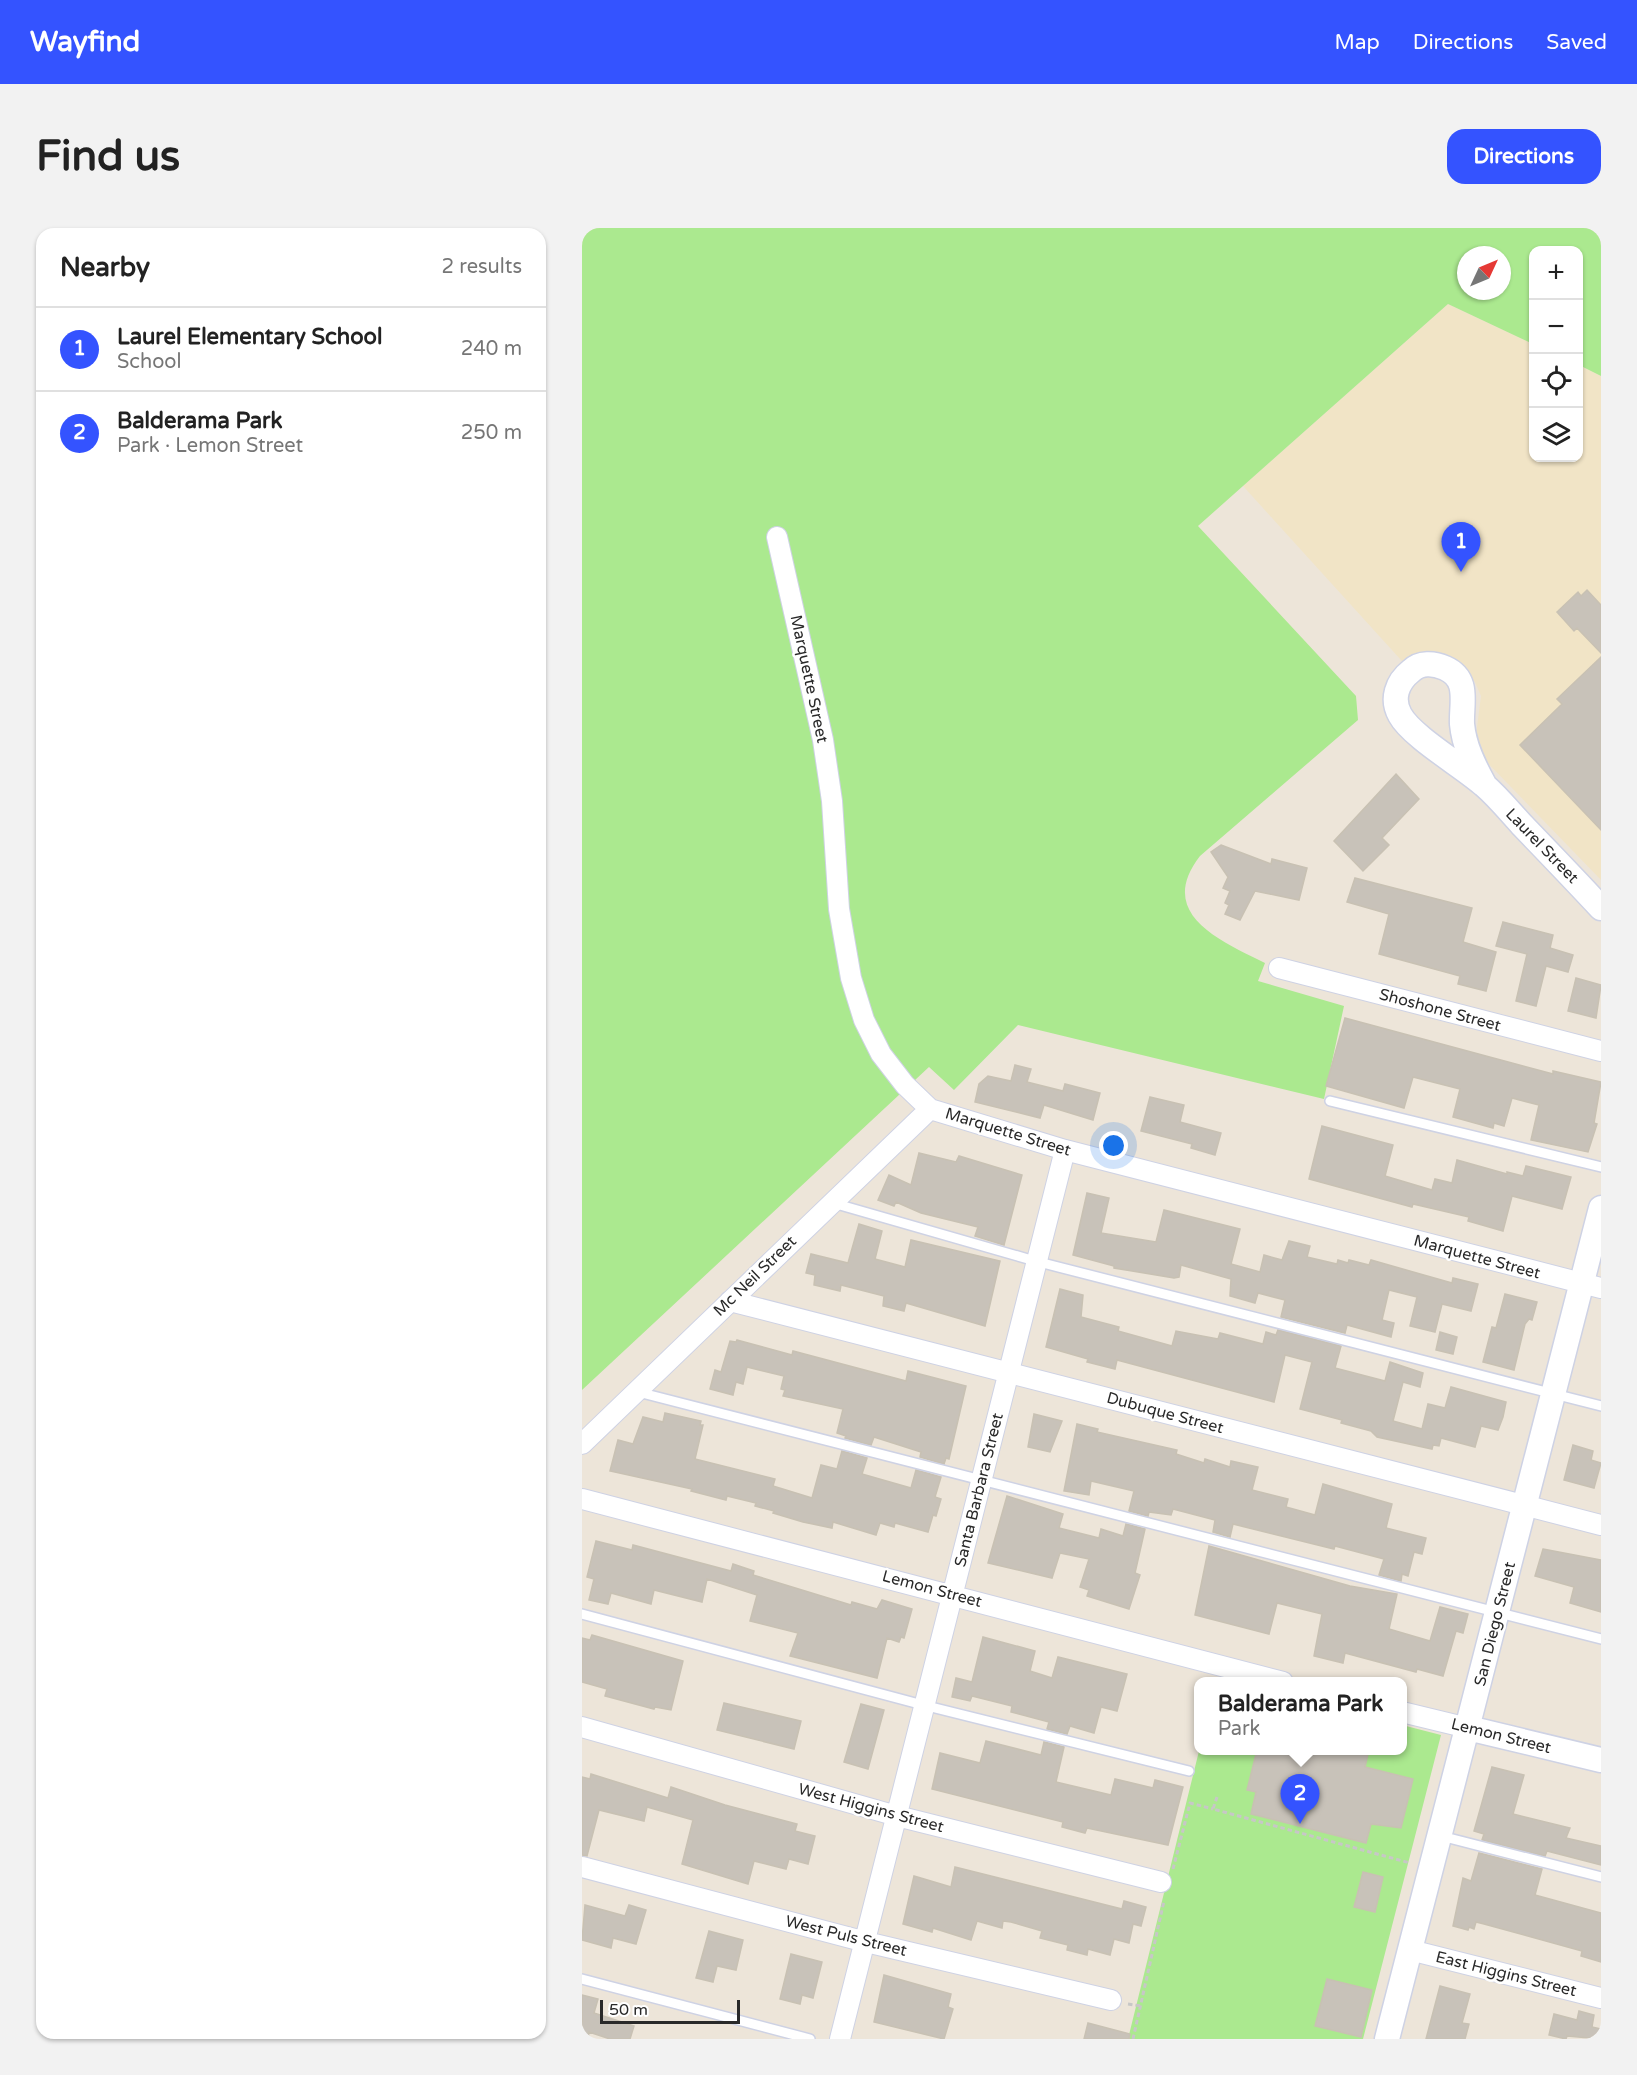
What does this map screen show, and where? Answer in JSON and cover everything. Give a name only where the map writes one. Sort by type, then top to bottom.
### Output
[{"type":"street","name":"Marquette Street","points":[[777,537],[823,740],[832,801],[839,909],[851,978],[864,1020],[881,1054],[905,1085],[930,1109],[1065,1150],[1591,1286]]},
{"type":"street","points":[[1436,664],[1450,670],[1461,682],[1464,698],[1462,724],[1470,758],[1484,784],[1456,766],[1408,726],[1399,714],[1395,694],[1403,678],[1415,667],[1436,664]]},
{"type":"street","name":"Laurel Street","points":[[1484,784],[1601,908]]},
{"type":"street","name":"Shoshone Street","points":[[1279,968],[1601,1052]]},
{"type":"street","name":"Mc Neil Street","points":[[582,1444],[930,1109]]},
{"type":"street","name":"Santa Barbara Street","points":[[840,2039],[1035,1261],[1065,1150]]},
{"type":"street","name":"San Diego Street","points":[[1387,2039],[1554,1396],[1591,1286],[1601,1208]]},
{"type":"street","name":"Dubuque Street","points":[[730,1301],[1601,1525]]},
{"type":"street","name":"Lemon Street","points":[[582,1499],[1264,1677]]},
{"type":"street","name":"Lemon Street","points":[[1407,1713],[1601,1760]]},
{"type":"street","name":"West Higgins Street","points":[[582,1728],[897,1816],[1166,1885]]},
{"type":"street","name":"West Puls Street","points":[[582,1867],[866,1942],[1111,2000]]},
{"type":"street","name":"East Higgins Street","points":[[1410,1950],[1601,1998]]},
{"type":"lane","points":[[1330,1101],[1601,1167]]},
{"type":"lane","points":[[831,1203],[1035,1261],[1554,1396],[1601,1406]]},
{"type":"lane","points":[[636,1391],[1601,1639]]},
{"type":"lane","points":[[582,1614],[923,1705],[1189,1771]]},
{"type":"lane","points":[[1440,1835],[1601,1877]]},
{"type":"lane","points":[[582,1979],[810,2039]]},
{"type":"path","points":[[1213,1809],[1217,1797]]},
{"type":"path","points":[[1133,2039],[1166,1885],[1190,1803],[1432,1868]]},
{"type":"shaded area","points":[[1448,304],[1529,342],[1529,462],[1583,462],[1583,367],[1601,376],[1601,880],[1479,754],[1475,743],[1481,696],[1475,682],[1460,667],[1411,671],[1243,486]]},
{"type":"green space","points":[[582,228],[1601,228],[1601,376],[1583,367],[1583,246],[1529,246],[1529,342],[1448,304],[1198,526],[1356,696],[1358,720],[1200,856],[1188,876],[1185,894],[1189,910],[1199,923],[1213,935],[1265,963],[1258,981],[1344,1006],[1324,1099],[1018,1025],[954,1090],[929,1067],[582,1390]]},
{"type":"green space","points":[[1407,1726],[1441,1735],[1363,2039],[1128,2039],[1198,1755],[1407,1755]]},
{"type":"building","points":[[1587,590],[1601,605],[1601,653],[1577,628],[1574,631],[1557,612],[1578,592],[1581,596]]},
{"type":"building","points":[[1601,657],[1601,830],[1520,745],[1562,704],[1557,699]]},
{"type":"building","points":[[1396,774],[1419,799],[1382,838],[1389,845],[1363,871],[1334,841]]},
{"type":"building","points":[[1221,845],[1271,864],[1272,859],[1307,868],[1299,900],[1255,891],[1240,920],[1225,914],[1229,905],[1225,903],[1230,891],[1223,888],[1228,877],[1211,852]]},
{"type":"building","points":[[1355,878],[1472,908],[1463,942],[1496,952],[1486,991],[1458,984],[1460,976],[1379,954],[1389,914],[1347,902]]},
{"type":"building","points":[[1503,922],[1553,935],[1550,948],[1573,955],[1568,972],[1546,966],[1536,1006],[1516,1001],[1527,954],[1496,946]]},
{"type":"building","points":[[1576,978],[1601,985],[1596,1018],[1568,1011]]},
{"type":"building","points":[[1345,1018],[1553,1074],[1553,1071],[1601,1082],[1594,1123],[1597,1124],[1588,1152],[1531,1140],[1539,1105],[1512,1098],[1504,1126],[1494,1123],[1493,1128],[1453,1117],[1460,1089],[1413,1077],[1404,1108],[1326,1086]]},
{"type":"building","points":[[1015,1065],[1031,1069],[1027,1082],[1063,1091],[1065,1084],[1100,1093],[1093,1120],[1044,1105],[1040,1118],[975,1102],[979,1084],[988,1076],[1011,1081]]},
{"type":"building","points":[[1150,1097],[1184,1105],[1180,1122],[1221,1133],[1215,1155],[1191,1148],[1192,1144],[1141,1131]]},
{"type":"building","points":[[1322,1126],[1393,1145],[1385,1176],[1432,1190],[1435,1179],[1452,1183],[1457,1160],[1507,1174],[1507,1172],[1523,1176],[1526,1166],[1571,1177],[1562,1209],[1512,1196],[1503,1231],[1468,1221],[1469,1217],[1413,1204],[1412,1207],[1309,1179]]},
{"type":"building","points":[[919,1153],[956,1162],[959,1156],[1022,1175],[1004,1245],[975,1236],[978,1227],[921,1213],[896,1202],[894,1206],[878,1200],[889,1175],[911,1185]]},
{"type":"building","points":[[1087,1193],[1109,1198],[1101,1233],[1156,1242],[1164,1210],[1240,1229],[1231,1264],[1260,1272],[1264,1255],[1282,1260],[1289,1241],[1310,1246],[1307,1257],[1337,1264],[1338,1260],[1348,1263],[1349,1260],[1369,1265],[1371,1260],[1452,1283],[1453,1278],[1478,1284],[1471,1311],[1442,1304],[1435,1332],[1410,1326],[1417,1297],[1389,1290],[1382,1320],[1394,1323],[1391,1337],[1347,1325],[1345,1333],[1281,1317],[1285,1300],[1258,1293],[1255,1303],[1230,1296],[1231,1279],[1181,1265],[1179,1277],[1174,1278],[1114,1268],[1114,1266],[1073,1255]]},
{"type":"building","points":[[859,1224],[882,1231],[875,1259],[905,1267],[911,1240],[1000,1261],[985,1326],[906,1303],[904,1311],[883,1306],[884,1296],[841,1285],[840,1291],[814,1285],[815,1275],[806,1273],[811,1254],[848,1263]]},
{"type":"building","points":[[1060,1289],[1083,1295],[1081,1317],[1119,1327],[1118,1331],[1172,1346],[1176,1331],[1218,1339],[1220,1333],[1263,1344],[1266,1332],[1276,1335],[1278,1330],[1341,1346],[1335,1368],[1385,1381],[1390,1362],[1423,1373],[1420,1387],[1403,1382],[1393,1421],[1422,1429],[1428,1404],[1445,1408],[1451,1387],[1506,1402],[1503,1417],[1498,1430],[1481,1426],[1475,1447],[1441,1438],[1439,1446],[1433,1445],[1432,1449],[1377,1437],[1371,1431],[1341,1423],[1342,1420],[1300,1409],[1312,1362],[1285,1355],[1274,1402],[1117,1360],[1115,1369],[1087,1362],[1088,1359],[1046,1347]]},
{"type":"building","points":[[1505,1294],[1537,1302],[1532,1320],[1529,1319],[1525,1324],[1514,1370],[1483,1362],[1492,1327],[1496,1328]]},
{"type":"building","points":[[1440,1332],[1457,1337],[1453,1354],[1436,1350]]},
{"type":"building","points":[[737,1340],[792,1355],[793,1351],[906,1381],[908,1371],[966,1386],[949,1459],[946,1458],[944,1464],[920,1457],[921,1452],[874,1437],[871,1445],[845,1438],[846,1436],[837,1433],[843,1409],[783,1396],[785,1390],[781,1389],[784,1376],[747,1367],[743,1384],[736,1382],[733,1395],[710,1389],[715,1370],[721,1372],[730,1341],[736,1342]]},
{"type":"building","points":[[665,1413],[701,1421],[700,1425],[703,1425],[695,1459],[775,1479],[773,1486],[812,1498],[821,1465],[837,1469],[842,1451],[867,1458],[862,1474],[911,1488],[916,1470],[941,1477],[935,1497],[941,1499],[936,1516],[933,1515],[928,1532],[895,1523],[894,1527],[880,1523],[876,1535],[833,1522],[832,1528],[803,1522],[755,1506],[756,1503],[727,1496],[726,1500],[691,1491],[692,1489],[610,1471],[618,1440],[633,1444],[643,1417],[663,1422]]},
{"type":"building","points":[[1034,1414],[1062,1421],[1050,1452],[1028,1447]]},
{"type":"building","points":[[1077,1424],[1098,1429],[1097,1432],[1177,1450],[1176,1454],[1204,1463],[1205,1459],[1230,1467],[1231,1461],[1258,1467],[1252,1490],[1288,1499],[1286,1507],[1315,1515],[1323,1484],[1392,1504],[1386,1528],[1426,1538],[1422,1554],[1414,1552],[1408,1576],[1402,1574],[1401,1581],[1379,1575],[1384,1559],[1335,1546],[1334,1549],[1233,1524],[1230,1537],[1213,1532],[1215,1520],[1173,1509],[1171,1515],[1149,1512],[1148,1516],[1129,1511],[1134,1491],[1091,1481],[1089,1495],[1064,1491]]},
{"type":"building","points":[[1573,1445],[1593,1451],[1591,1460],[1601,1463],[1594,1488],[1564,1480]]},
{"type":"building","points":[[1007,1496],[1063,1514],[1059,1528],[1099,1538],[1101,1529],[1123,1536],[1126,1524],[1145,1529],[1135,1573],[1140,1575],[1129,1609],[1087,1596],[1089,1590],[1080,1587],[1089,1559],[1060,1553],[1052,1578],[988,1563]]},
{"type":"building","points":[[596,1541],[632,1550],[633,1545],[731,1571],[733,1564],[754,1571],[753,1575],[851,1605],[852,1602],[877,1609],[882,1600],[912,1609],[904,1638],[901,1637],[899,1642],[887,1638],[877,1678],[790,1656],[798,1633],[750,1621],[757,1595],[707,1579],[702,1602],[654,1590],[651,1604],[611,1593],[608,1604],[589,1600],[594,1579],[587,1577]]},
{"type":"building","points":[[1209,1546],[1350,1586],[1397,1594],[1389,1629],[1430,1641],[1440,1607],[1468,1614],[1463,1633],[1456,1631],[1443,1676],[1417,1669],[1416,1672],[1345,1653],[1343,1663],[1314,1656],[1322,1614],[1277,1603],[1269,1634],[1195,1615]]},
{"type":"building","points":[[1543,1549],[1601,1560],[1601,1612],[1570,1603],[1574,1587],[1535,1576]]},
{"type":"building","points":[[592,1635],[683,1661],[671,1710],[655,1707],[654,1709],[605,1696],[607,1689],[582,1682],[582,1638],[590,1640]]},
{"type":"building","points":[[983,1637],[1035,1651],[1030,1671],[1052,1678],[1058,1657],[1127,1674],[1117,1711],[1101,1707],[1094,1733],[1070,1726],[1067,1734],[1047,1729],[1049,1722],[1011,1712],[1012,1706],[972,1696],[970,1701],[952,1697],[956,1678],[972,1682]]},
{"type":"building","points":[[724,1703],[801,1721],[794,1749],[717,1730]]},
{"type":"building","points":[[861,1704],[884,1710],[868,1769],[844,1762]]},
{"type":"building","points":[[986,1741],[1041,1755],[1044,1742],[1064,1747],[1056,1782],[1111,1795],[1115,1779],[1153,1788],[1155,1780],[1183,1787],[1168,1845],[1087,1828],[1085,1833],[1062,1827],[1063,1822],[932,1789],[940,1753],[980,1763]]},
{"type":"building","points":[[1256,1755],[1368,1755],[1365,1767],[1413,1779],[1401,1828],[1371,1824],[1366,1843],[1251,1814],[1256,1792],[1247,1790]]},
{"type":"building","points":[[1492,1767],[1524,1775],[1513,1814],[1570,1828],[1566,1838],[1601,1846],[1601,1865],[1547,1851],[1545,1856],[1482,1840],[1484,1834],[1474,1831]]},
{"type":"building","points":[[591,1774],[668,1798],[671,1787],[725,1805],[797,1824],[795,1831],[815,1836],[808,1864],[789,1859],[786,1869],[754,1861],[748,1884],[682,1864],[693,1820],[647,1807],[644,1821],[599,1810],[587,1856],[582,1855],[582,1777],[590,1779]]},
{"type":"building","points":[[1479,1853],[1542,1869],[1535,1895],[1601,1913],[1601,1962],[1581,1956],[1582,1951],[1476,1922],[1474,1929],[1469,1927],[1468,1930],[1453,1926],[1463,1878],[1471,1881]]},
{"type":"building","points":[[955,1867],[1122,1909],[1124,1901],[1146,1907],[1141,1926],[1133,1924],[1129,1943],[1114,1939],[1110,1955],[1088,1949],[1087,1955],[1067,1950],[1068,1945],[1040,1938],[1042,1931],[1011,1922],[1003,1921],[1002,1928],[977,1921],[971,1940],[933,1928],[932,1932],[903,1924],[914,1876],[951,1887]]},
{"type":"building","points":[[1363,1872],[1383,1877],[1375,1912],[1354,1907]]},
{"type":"building","points":[[585,1905],[625,1916],[629,1905],[646,1910],[636,1944],[613,1938],[611,1948],[582,1940]]},
{"type":"building","points":[[709,1931],[743,1940],[736,1970],[717,1966],[713,1982],[696,1978]]},
{"type":"building","points":[[791,1954],[822,1962],[813,1998],[802,1995],[800,2004],[780,1999]]},
{"type":"building","points":[[884,1975],[951,1994],[948,2007],[953,2009],[944,2039],[874,2022]]},
{"type":"building","points":[[1327,1979],[1372,1990],[1361,2037],[1315,2026]]},
{"type":"building","points":[[1440,1986],[1470,1994],[1462,2023],[1469,2024],[1465,2039],[1426,2039]]},
{"type":"building","points":[[582,1995],[598,1999],[594,2013],[634,2026],[630,2039],[610,2039],[589,2032],[588,2039],[582,2039]]},
{"type":"building","points":[[1579,2011],[1594,2015],[1592,2027],[1601,2029],[1601,2039],[1567,2036],[1566,2039],[1549,2035],[1554,2014],[1577,2020]]},
{"type":"building","points":[[1088,2023],[1130,2034],[1129,2039],[1084,2039]]},
{"type":"place","name":"Laurel Elementary School","points":[[1461,572]]},
{"type":"place","name":"Balderama Park","points":[[1300,1824]]}]
